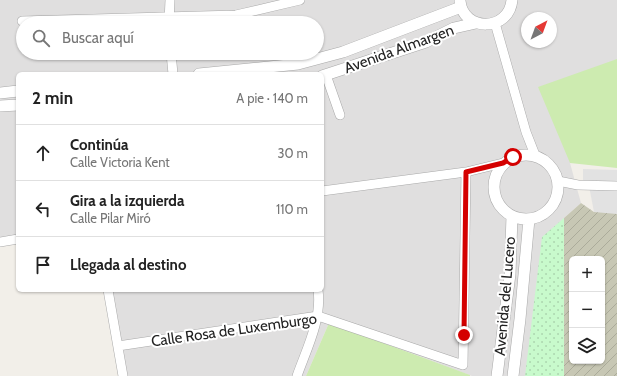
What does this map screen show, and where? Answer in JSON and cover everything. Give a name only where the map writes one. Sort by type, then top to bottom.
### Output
[{"type":"street","points":[[169,16],[170,0]]},
{"type":"street","points":[[236,16],[300,0]]},
{"type":"street","points":[[512,0],[509,12],[503,19],[495,23],[526,132],[535,155]]},
{"type":"street","points":[[460,4],[465,15],[476,23]]},
{"type":"street","name":"Avenida Almargen","points":[[324,57],[343,52],[460,4]]},
{"type":"street","name":"Avenida Almargen","points":[[324,75],[426,42],[454,28],[476,23],[485,25],[495,23]]},
{"type":"street","points":[[172,60],[173,72]]},
{"type":"street","name":"Avenida Almargen","points":[[220,72],[298,64],[313,60]]},
{"type":"street","points":[[324,75],[340,115]]},
{"type":"street","points":[[0,93],[16,91]]},
{"type":"street","points":[[0,106],[16,105]]},
{"type":"street","points":[[324,192],[466,172],[503,163],[513,157],[524,154],[535,155],[546,161],[554,170],[558,181],[558,196],[553,206],[540,216],[528,219],[512,216],[503,209],[495,196],[494,185],[495,176],[503,163]]},
{"type":"street","name":"Calle Rosa de Luxemburgo","points":[[118,346],[318,316],[463,365],[466,172]]},
{"type":"street","points":[[558,181],[578,185],[617,186]]},
{"type":"street","name":"Avenida del Lucero","points":[[497,376],[510,274],[512,216]]},
{"type":"street","name":"Avenida del Lucero","points":[[513,376],[528,219]]},
{"type":"street","points":[[0,242],[16,239]]},
{"type":"street","points":[[108,292],[123,376]]},
{"type":"street","points":[[297,376],[318,316],[320,304],[318,292]]},
{"type":"shaded area","points":[[0,0],[617,0],[617,62],[570,163],[581,203],[564,218],[564,376],[472,376],[329,323],[306,376],[121,376],[106,292],[324,292],[324,72],[16,72],[16,239],[0,242]]},
{"type":"shaded area","points":[[583,169],[617,170],[617,214],[594,212],[589,186],[586,187],[583,180]]},
{"type":"shaded area","points":[[581,203],[594,212],[617,212],[617,376],[564,376],[564,218]]},
{"type":"green space","points":[[617,59],[617,168],[570,163],[538,87]]},
{"type":"green space","points":[[564,218],[564,376],[525,376],[542,237]]},
{"type":"green space","points":[[329,323],[470,375],[470,376],[306,376]]},
{"type":"route","points":[[464,335],[466,172],[503,163],[513,157]]}]
